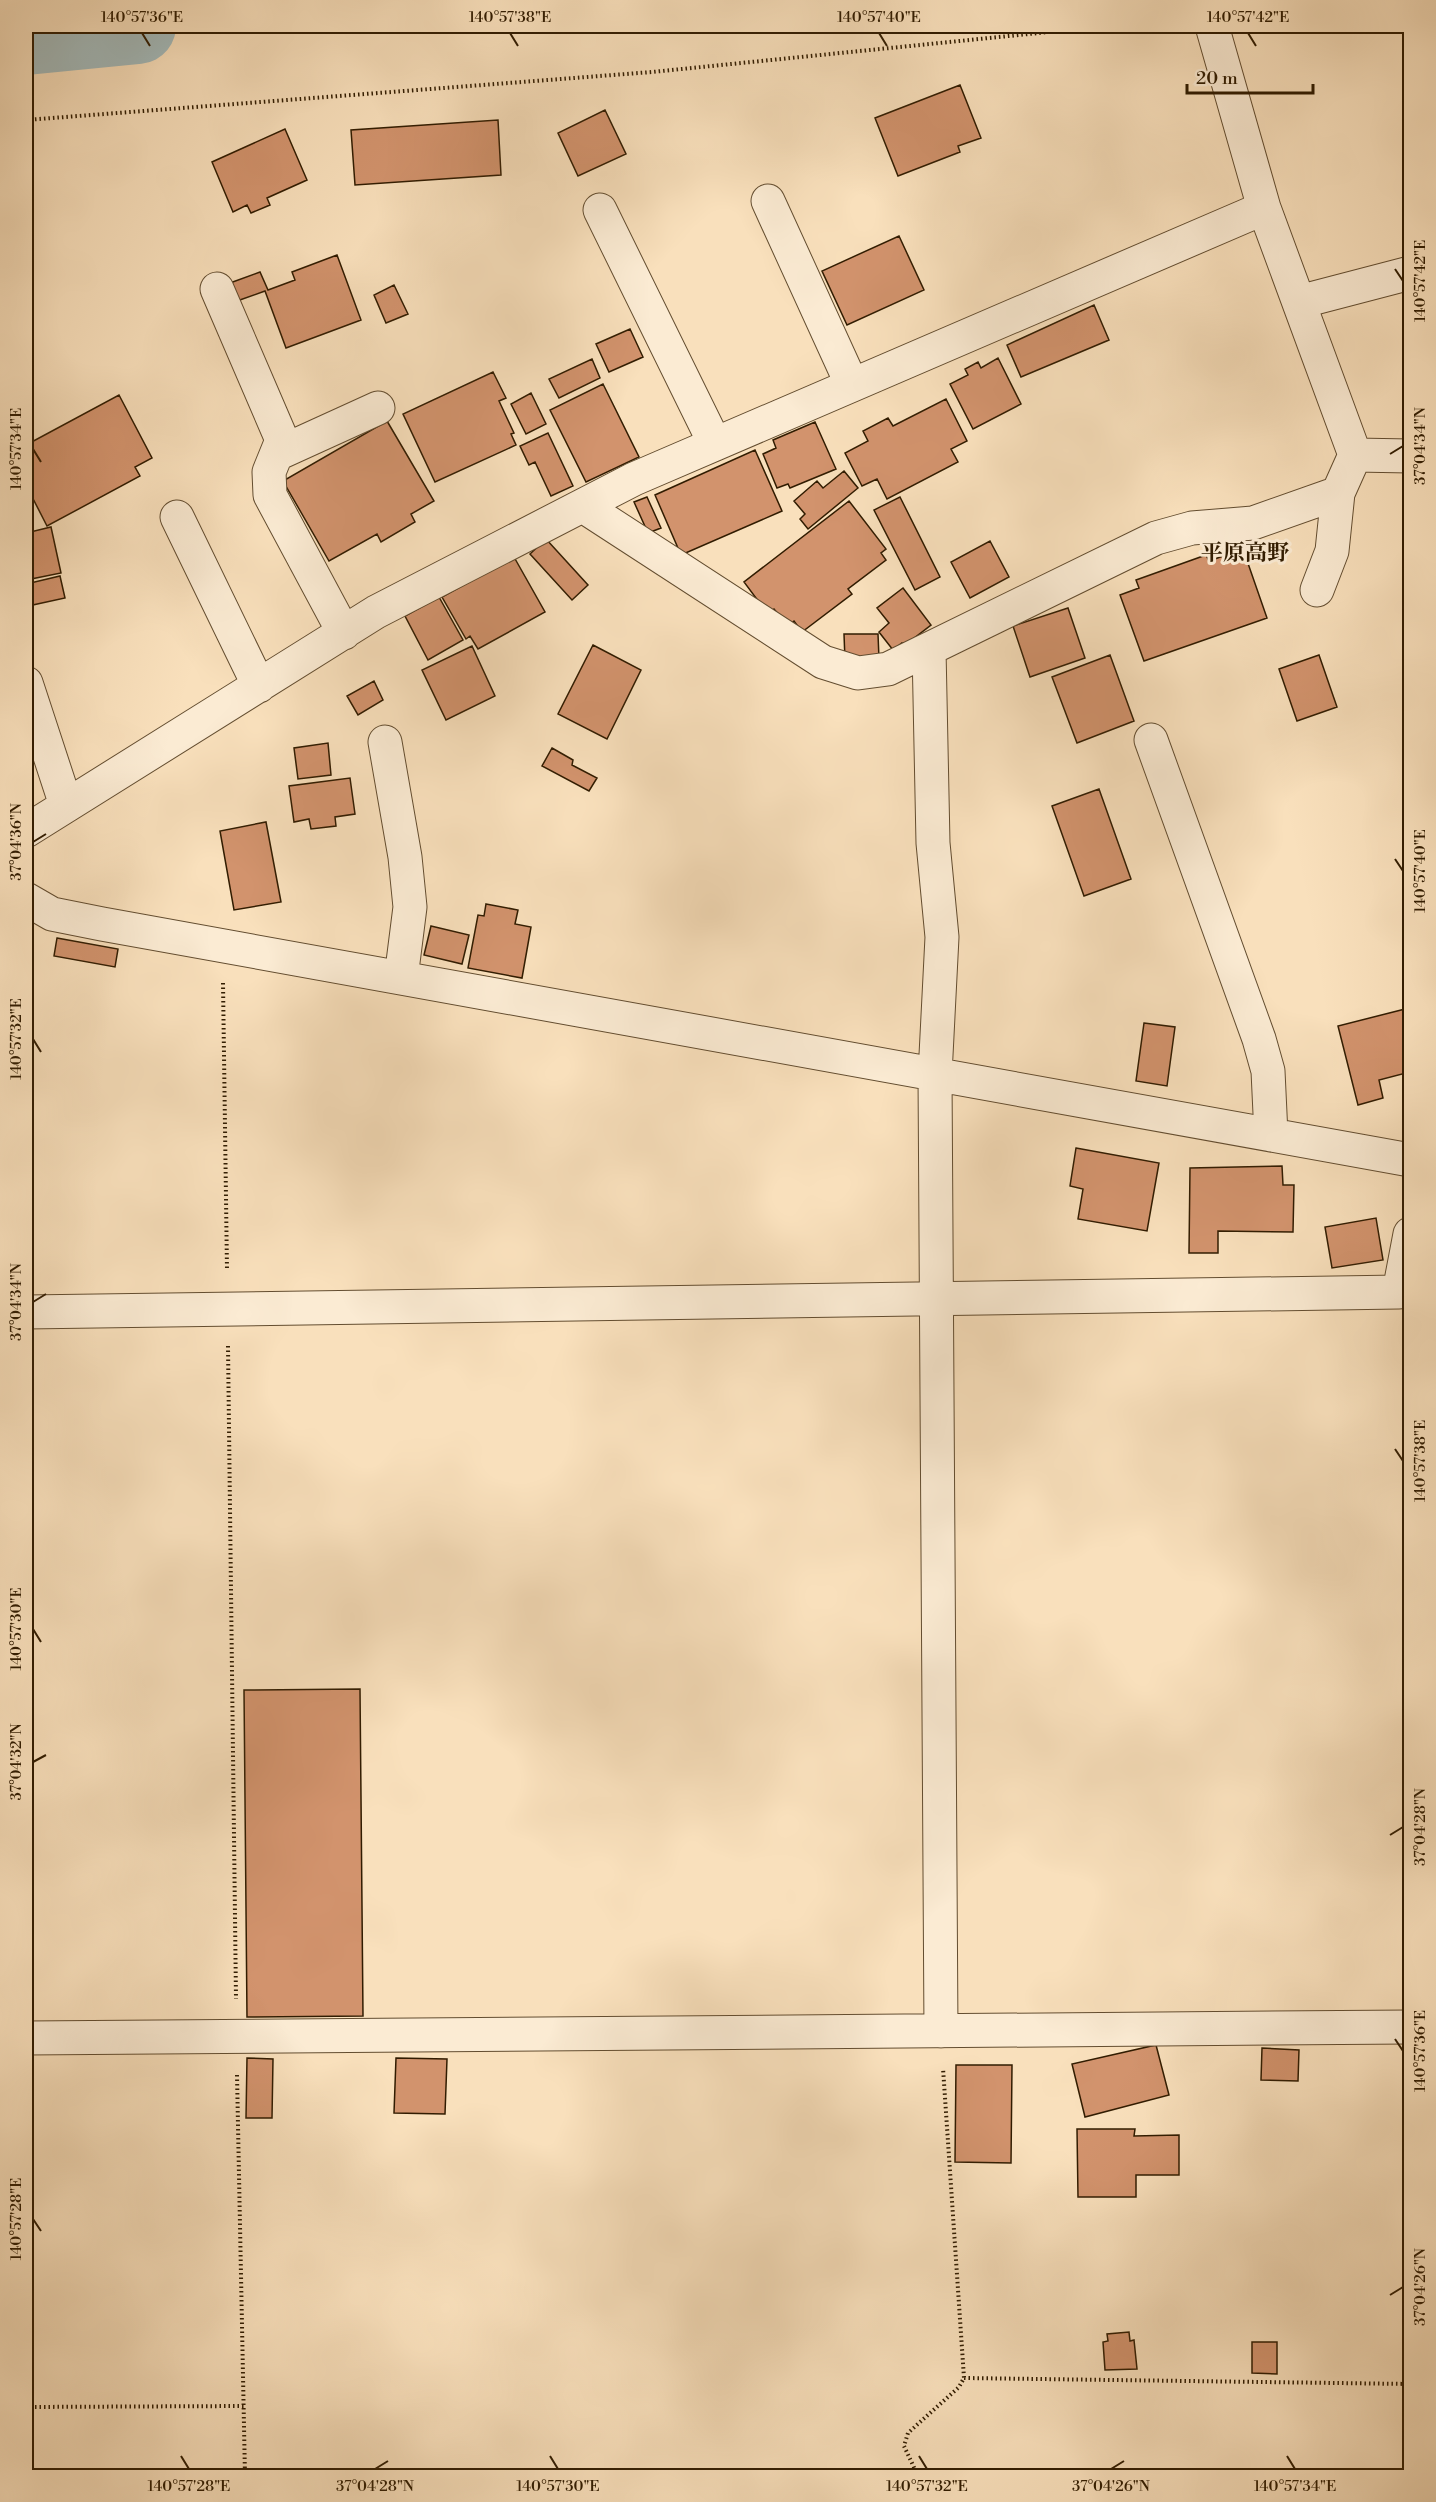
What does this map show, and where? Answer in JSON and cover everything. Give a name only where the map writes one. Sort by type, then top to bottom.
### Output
[{"type":"street","points":[[1212,26],[1264,208],[1355,455],[1338,493],[1332,551],[1317,590]]},
{"type":"street","points":[[768,201],[852,385]]},
{"type":"street","points":[[26,831],[376,612],[634,479],[1264,208]]},
{"type":"street","points":[[600,210],[715,444]]},
{"type":"street","points":[[1299,302],[1410,273]]},
{"type":"street","points":[[217,289],[282,440],[269,472],[270,495],[344,633]]},
{"type":"street","points":[[277,454],[378,408]]},
{"type":"street","points":[[1355,455],[1410,456]]},
{"type":"street","points":[[583,506],[823,662],[858,673],[888,669],[1156,538],[1192,528],[1253,523],[1338,493]]},
{"type":"street","points":[[177,517],[259,686]]},
{"type":"street","points":[[929,649],[933,843],[942,937],[935,1074],[941,2031]]},
{"type":"street","points":[[26,683],[66,805]]},
{"type":"street","points":[[1151,740],[1259,1039],[1268,1071],[1271,1135]]},
{"type":"street","points":[[385,742],[405,857],[410,907],[401,978]]},
{"type":"street","points":[[26,899],[52,914],[1271,1135],[1409,1165]]},
{"type":"street","points":[[26,1312],[1398,1292],[1410,1234]]},
{"type":"street","points":[[26,2038],[1410,2027]]},
{"type":"path","points":[[26,120],[652,72],[1108,26]]},
{"type":"path","points":[[223,945],[245,2476]]},
{"type":"path","points":[[918,2476],[904,2446],[908,2433],[959,2387],[964,2378],[941,2031]]},
{"type":"path","points":[[964,2378],[1410,2384]]},
{"type":"path","points":[[26,2408],[244,2406]]},
{"type":"building","points":[[960,85],[981,138],[958,146],[960,152],[898,176],[875,118]]},
{"type":"building","points":[[605,110],[626,154],[578,176],[558,133]]},
{"type":"building","points":[[498,120],[501,175],[355,185],[351,130]]},
{"type":"building","points":[[285,129],[307,180],[267,198],[270,205],[251,213],[247,205],[233,212],[212,162]]},
{"type":"building","points":[[899,236],[924,290],[847,325],[822,271]]},
{"type":"building","points":[[337,255],[361,320],[286,348],[265,291],[237,301],[230,283],[260,272],[268,290],[295,280],[292,272]]},
{"type":"building","points":[[394,285],[408,314],[386,323],[374,295]]},
{"type":"building","points":[[1094,305],[1109,340],[1021,377],[1007,345]]},
{"type":"building","points":[[630,329],[643,357],[609,372],[596,344]]},
{"type":"building","points":[[998,358],[1021,404],[973,429],[950,384],[968,375],[965,369],[978,362],[981,368]]},
{"type":"building","points":[[592,359],[600,378],[559,398],[549,379]]},
{"type":"building","points":[[493,372],[506,398],[499,401],[514,433],[511,434],[516,445],[435,482],[403,414]]},
{"type":"building","points":[[603,384],[639,457],[586,482],[550,410]]},
{"type":"building","points":[[531,393],[546,424],[526,434],[511,404]]},
{"type":"building","points":[[119,395],[152,458],[135,467],[140,476],[47,526],[26,485],[26,468],[30,465],[26,456],[26,445]]},
{"type":"building","points":[[946,399],[967,441],[951,449],[958,462],[887,499],[877,479],[862,486],[845,453],[868,441],[863,431],[888,418],[893,426]]},
{"type":"building","points":[[387,421],[434,501],[411,514],[415,522],[381,542],[377,534],[329,561],[283,481]]},
{"type":"building","points":[[815,422],[836,469],[790,488],[788,484],[777,488],[763,454],[776,448],[773,440]]},
{"type":"building","points":[[548,433],[573,486],[551,496],[535,462],[529,465],[520,446]]},
{"type":"building","points":[[755,450],[782,511],[681,555],[655,495]]},
{"type":"building","points":[[844,471],[858,488],[808,529],[800,519],[805,514],[794,501],[817,481],[823,488]]},
{"type":"building","points":[[647,497],[661,528],[648,533],[634,502]]},
{"type":"building","points":[[900,497],[940,577],[915,590],[874,510]]},
{"type":"building","points":[[849,501],[886,549],[881,553],[886,560],[848,589],[852,594],[802,632],[794,621],[788,626],[774,609],[768,614],[744,582]]},
{"type":"building","points":[[51,527],[61,573],[26,580],[26,533]]},
{"type":"building","points":[[546,539],[588,585],[572,600],[530,554]]},
{"type":"building","points":[[990,541],[1009,577],[970,598],[951,562]]},
{"type":"building","points":[[1243,549],[1267,618],[1144,661],[1120,595],[1139,588],[1136,580],[1206,555],[1209,561]]},
{"type":"building","points":[[514,557],[545,612],[478,649],[470,636],[466,639],[442,597]]},
{"type":"building","points":[[60,576],[65,598],[28,606],[26,584]]},
{"type":"building","points":[[903,588],[931,625],[905,645],[902,643],[893,650],[879,632],[889,623],[877,608]]},
{"type":"building","points":[[439,597],[463,640],[428,660],[405,616]]},
{"type":"building","points":[[1068,608],[1085,658],[1030,677],[1013,626]]},
{"type":"building","points":[[844,634],[878,634],[879,659],[845,660]]},
{"type":"building","points":[[593,645],[641,670],[607,739],[558,714]]},
{"type":"building","points":[[472,646],[495,696],[446,720],[422,670]]},
{"type":"building","points":[[1110,655],[1134,721],[1077,743],[1052,677]]},
{"type":"building","points":[[1319,655],[1337,707],[1297,721],[1279,669]]},
{"type":"building","points":[[374,681],[383,700],[358,715],[347,696]]},
{"type":"building","points":[[26,722],[35,754],[26,757]]},
{"type":"building","points":[[328,743],[331,775],[298,779],[294,748]]},
{"type":"building","points":[[552,748],[573,760],[572,765],[597,778],[589,791],[542,766]]},
{"type":"building","points":[[350,778],[355,814],[335,817],[336,826],[311,829],[309,819],[294,822],[289,786]]},
{"type":"building","points":[[1099,789],[1131,879],[1084,896],[1052,806]]},
{"type":"building","points":[[266,822],[281,902],[234,910],[220,831]]},
{"type":"building","points":[[486,904],[518,910],[515,924],[531,927],[522,978],[468,968],[478,915],[484,916]]},
{"type":"building","points":[[431,926],[469,935],[462,964],[424,955]]},
{"type":"building","points":[[57,938],[118,949],[115,967],[54,956]]},
{"type":"building","points":[[1409,1008],[1410,1072],[1379,1080],[1383,1098],[1358,1105],[1338,1026]]},
{"type":"building","points":[[1144,1023],[1175,1027],[1167,1086],[1136,1081]]},
{"type":"building","points":[[1076,1148],[1159,1163],[1147,1231],[1078,1219],[1083,1189],[1070,1186]]},
{"type":"building","points":[[1282,1166],[1283,1185],[1294,1185],[1293,1232],[1218,1231],[1218,1253],[1189,1253],[1190,1168]]},
{"type":"building","points":[[1376,1218],[1383,1260],[1332,1268],[1325,1227]]},
{"type":"building","points":[[360,1689],[363,2016],[247,2017],[244,1690]]},
{"type":"building","points":[[1156,2045],[1169,2095],[1085,2117],[1072,2064]]},
{"type":"building","points":[[1262,2048],[1299,2050],[1298,2081],[1261,2080]]},
{"type":"building","points":[[247,2058],[273,2059],[272,2118],[246,2118]]},
{"type":"building","points":[[396,2058],[447,2059],[445,2114],[394,2113]]},
{"type":"building","points":[[956,2065],[1012,2065],[1011,2163],[955,2162]]},
{"type":"building","points":[[1077,2129],[1135,2129],[1134,2136],[1179,2135],[1179,2175],[1136,2175],[1136,2197],[1078,2197]]},
{"type":"building","points":[[1129,2332],[1130,2341],[1134,2340],[1137,2369],[1105,2370],[1103,2342],[1108,2341],[1107,2334]]},
{"type":"building","points":[[1252,2342],[1277,2342],[1277,2374],[1252,2373]]},
{"type":"waterway","points":[[26,37],[138,26]]},
{"type":"district","name":"平原高野","points":[[1245,553]]}]
